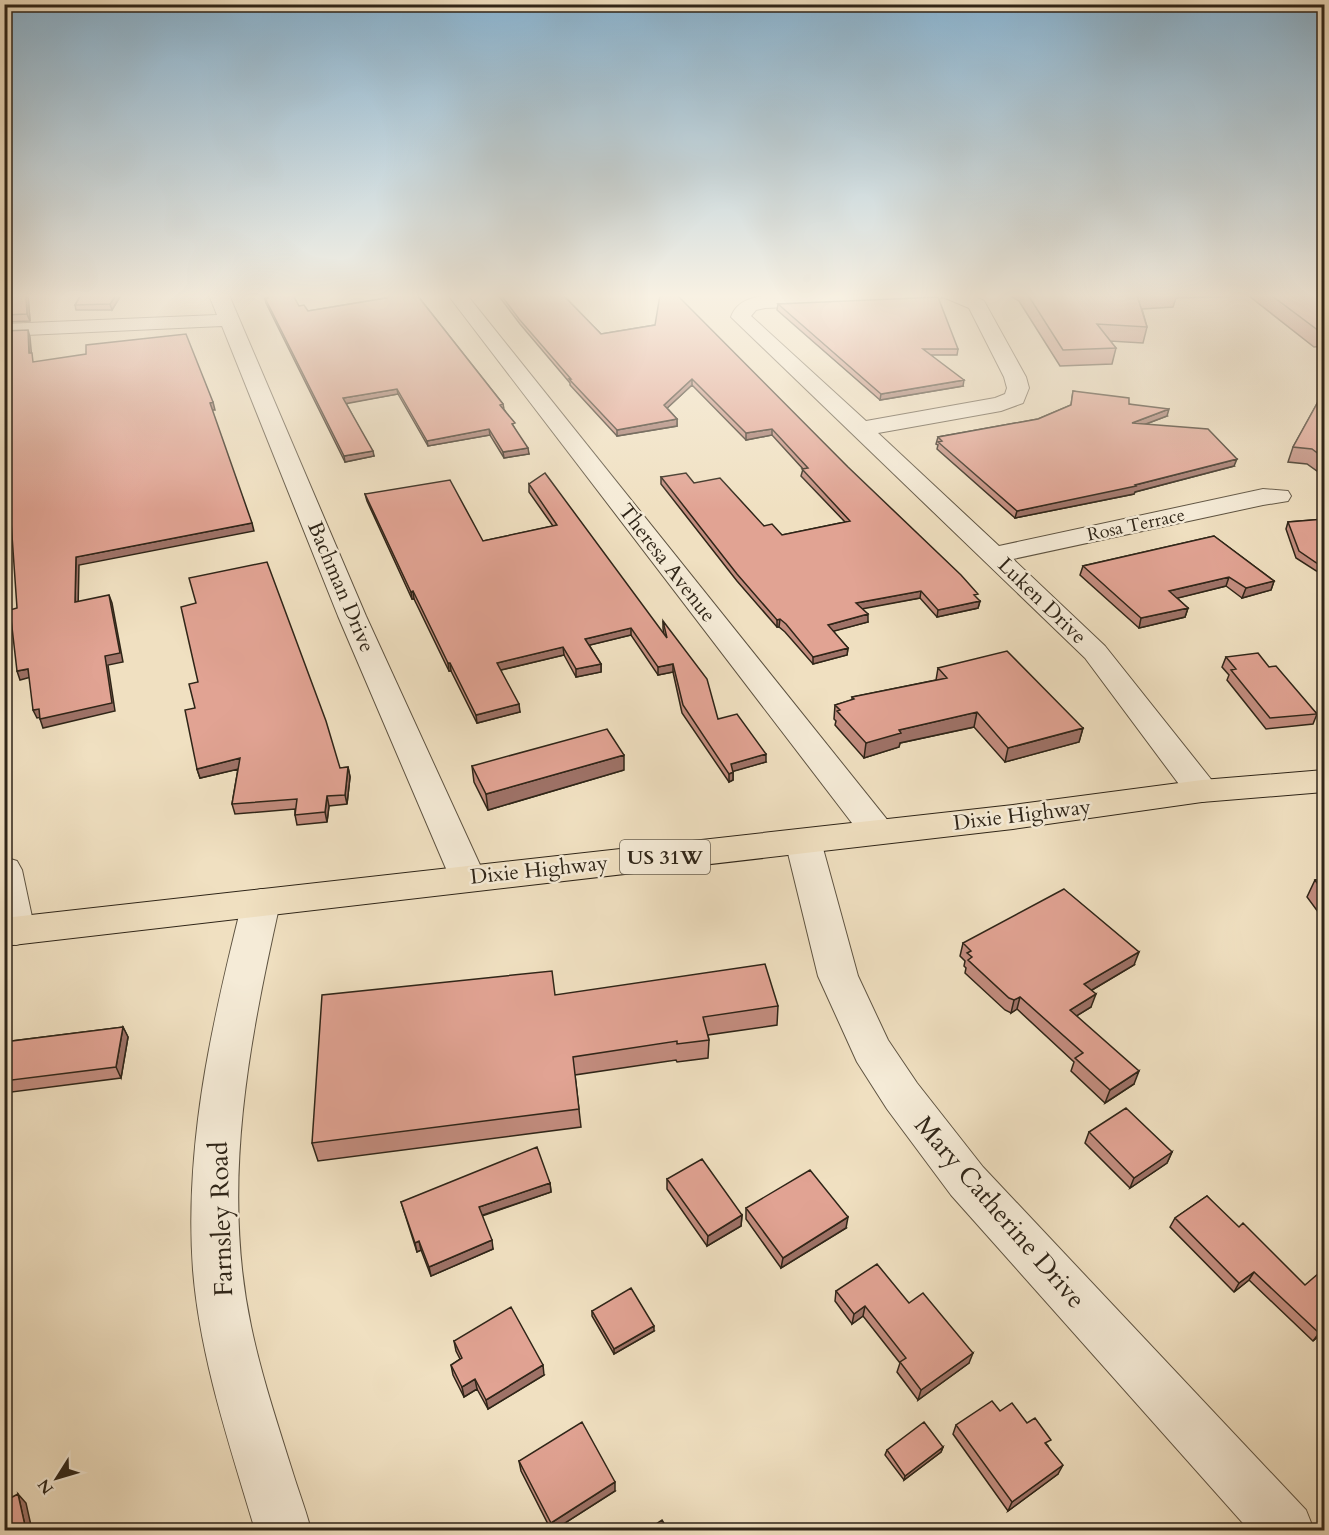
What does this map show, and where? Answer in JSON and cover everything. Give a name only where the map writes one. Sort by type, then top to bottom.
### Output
[{"type":"main road","name":"Dixie Highway","points":[[10,932],[1013,817],[1202,791],[1324,781]]},
{"type":"street","name":"Bachman Drive","points":[[248,367],[352,616],[468,878]]},
{"type":"street","name":"Theresa Avenue","points":[[513,367],[877,831]]},
{"type":"street","name":"Luken Drive","points":[[793,367],[1095,652],[1202,791]]},
{"type":"street","points":[[861,429],[1001,404],[1015,398],[1018,388],[1010,367]]},
{"type":"street","name":"Rosa Terrace","points":[[994,555],[1263,497],[1279,496]]},
{"type":"street","name":"Mary Catherine Drive","points":[[803,841],[838,976],[872,1050],[902,1096],[967,1181],[1286,1530]]},
{"type":"street","points":[[4,870],[10,932]]},
{"type":"street","name":"Farnsley Road","points":[[261,903],[243,979],[218,1116],[214,1197],[218,1266],[226,1324],[252,1426],[284,1530]]},
{"type":"building","points":[[4,367],[199,367],[213,402],[210,403],[252,523],[76,557],[75,602],[109,595],[120,653],[105,656],[112,703],[40,719],[39,709],[33,710],[28,669],[17,671],[10,610],[17,608],[4,403]]},
{"type":"building","points":[[299,367],[474,367],[503,404],[500,405],[515,423],[512,424],[528,448],[503,452],[489,429],[427,441],[397,389],[343,398],[373,451],[344,456]]},
{"type":"building","points":[[560,367],[748,367],[848,467],[961,575],[978,594],[974,595],[980,601],[938,610],[921,591],[856,603],[868,614],[828,625],[848,648],[813,657],[786,624],[780,619],[777,620],[737,574],[661,477],[686,473],[694,483],[720,478],[764,526],[772,524],[782,535],[850,521],[802,469],[808,468],[772,429],[746,433],[692,379],[664,405],[677,419],[617,430],[569,379],[571,379]]},
{"type":"building","points":[[850,367],[946,367],[964,380],[881,394]]},
{"type":"building","points":[[1073,391],[1129,398],[1129,404],[1169,409],[1132,423],[1208,429],[1237,459],[1136,486],[1017,511],[938,442],[942,441],[938,437],[1038,419],[1071,405]]},
{"type":"building","points":[[1324,391],[1324,458],[1312,449],[1293,447]]},
{"type":"building","points":[[545,473],[667,638],[663,621],[707,679],[718,719],[737,714],[766,754],[731,764],[733,772],[729,774],[683,705],[673,664],[658,667],[631,628],[585,639],[601,664],[576,669],[563,647],[497,663],[519,704],[476,715],[413,591],[411,592],[365,494],[450,480],[483,541],[557,525],[529,484]]},
{"type":"building","points":[[1324,519],[1324,568],[1299,551],[1288,522]]},
{"type":"building","points":[[1214,536],[1274,581],[1246,588],[1229,577],[1169,591],[1188,608],[1141,618],[1083,566]]},
{"type":"building","points":[[267,562],[326,721],[340,768],[348,767],[345,795],[327,796],[325,812],[295,815],[297,799],[232,804],[240,758],[197,769],[185,710],[195,708],[189,684],[198,682],[181,607],[196,603],[189,578]]},
{"type":"building","points":[[1007,651],[1083,728],[1008,748],[977,712],[899,730],[901,733],[866,743],[837,711],[840,710],[835,705],[854,699],[852,697],[947,678],[938,668]]},
{"type":"building","points":[[1258,653],[1269,667],[1276,666],[1317,714],[1270,718],[1231,670],[1236,669],[1226,657]]},
{"type":"building","points":[[607,729],[624,755],[486,794],[472,766]]},
{"type":"building","points":[[1324,879],[1324,893],[1315,880]]},
{"type":"building","points":[[1064,889],[1139,952],[1084,984],[1096,994],[1070,1010],[1139,1071],[1110,1090],[1075,1058],[1083,1053],[1020,997],[1014,1000],[1009,998],[968,960],[972,957],[967,953],[971,951],[963,943]]},
{"type":"building","points":[[765,964],[778,1006],[703,1017],[709,1040],[677,1044],[677,1041],[573,1057],[579,1109],[312,1143],[322,995],[552,971],[555,995]]},
{"type":"building","points":[[123,1027],[116,1067],[4,1081],[4,1042]]},
{"type":"building","points":[[1126,1108],[1172,1152],[1134,1178],[1089,1132]]},
{"type":"building","points":[[537,1147],[550,1183],[479,1207],[492,1240],[429,1267],[419,1241],[415,1243],[401,1202]]},
{"type":"building","points":[[702,1159],[742,1215],[708,1236],[667,1179]]},
{"type":"building","points":[[810,1170],[848,1217],[783,1258],[746,1208]]},
{"type":"building","points":[[1207,1196],[1239,1227],[1243,1223],[1305,1285],[1319,1273],[1324,1278],[1324,1328],[1319,1333],[1254,1272],[1239,1283],[1175,1218]]},
{"type":"building","points":[[877,1264],[909,1303],[923,1293],[973,1353],[921,1390],[900,1362],[906,1358],[865,1306],[854,1314],[836,1291]]},
{"type":"building","points":[[631,1288],[654,1326],[614,1349],[592,1311]]},
{"type":"building","points":[[511,1307],[543,1365],[486,1400],[475,1379],[462,1387],[451,1365],[462,1358],[454,1341]]},
{"type":"building","points":[[992,1401],[1000,1411],[1012,1403],[1027,1423],[1035,1418],[1051,1440],[1045,1443],[1063,1465],[1012,1502],[956,1425]]},
{"type":"building","points":[[582,1422],[615,1482],[551,1523],[519,1461]]},
{"type":"building","points":[[924,1422],[943,1447],[905,1476],[887,1450]]},
{"type":"building","points":[[18,1494],[26,1530],[4,1530],[4,1498],[5,1501]]},
{"type":"building","points":[[662,1520],[668,1530],[647,1530]]}]
